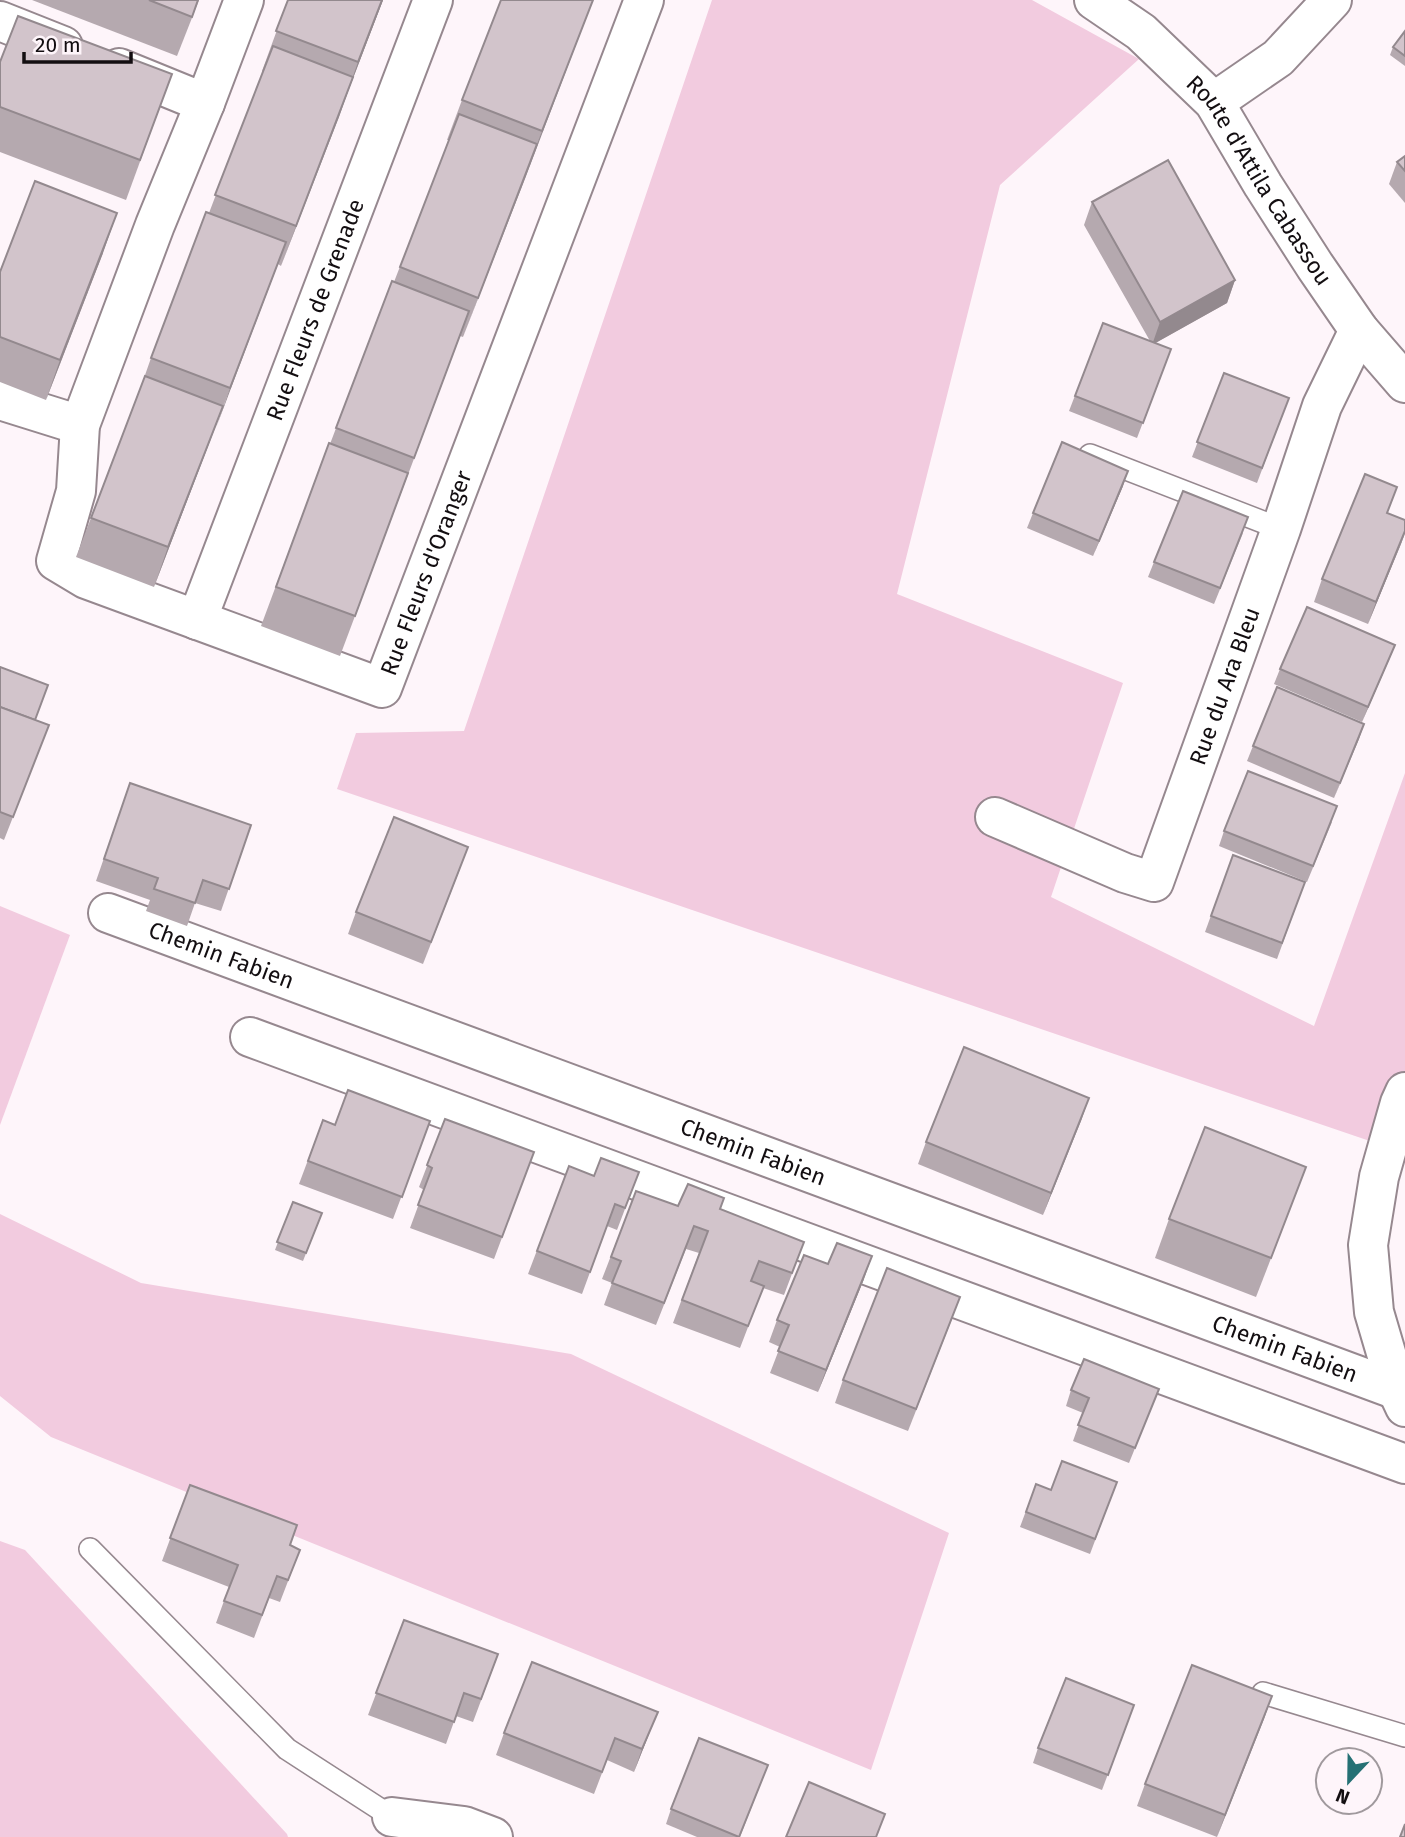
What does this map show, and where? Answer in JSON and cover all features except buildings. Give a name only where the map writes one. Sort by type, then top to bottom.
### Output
[{"type":"street","points":[[0,400],[80,425],[244,0]]},
{"type":"street","name":"Rue Fleurs de Grenade","points":[[197,620],[433,0]]},
{"type":"street","name":"Rue Fleurs d'Oranger","points":[[80,425],[76,491],[56,561],[86,579],[382,688],[644,0]]},
{"type":"street","name":"Route d'Attila Cabassou","points":[[1094,0],[1141,32],[1213,102],[1275,203],[1359,330],[1405,383]]},
{"type":"street","points":[[1213,102],[1278,58],[1332,0]]},
{"type":"street","points":[[0,21],[205,103]]},
{"type":"street","name":"Rue du Ara Bleu","points":[[995,817],[1125,873],[1154,882],[1322,406],[1359,330]]},
{"type":"street","name":"Chemin Fabien","points":[[108,913],[1401,1399]]},
{"type":"street","points":[[250,1037],[1405,1464]]},
{"type":"street","points":[[1401,1399],[1374,1312],[1368,1245],[1379,1177],[1405,1092]]},
{"type":"street","points":[[392,1817],[464,1826],[493,1837]]},
{"type":"lane","points":[[1090,455],[1281,528]]},
{"type":"lane","points":[[90,1549],[287,1749],[392,1817]]},
{"type":"lane","points":[[1263,1693],[1405,1736]]},
{"type":"shaded area","points":[[712,0],[1032,0],[1139,59],[1000,185],[897,594],[1123,683],[1051,897],[1314,1026],[1405,773],[1405,1153],[337,789],[356,733],[464,731]]},
{"type":"shaded area","points":[[0,906],[70,935],[0,1125]]},
{"type":"shaded area","points":[[0,1214],[141,1283],[571,1354],[949,1533],[871,1770],[51,1437],[0,1396]]},
{"type":"shaded area","points":[[0,1541],[25,1550],[288,1837],[0,1837]]}]
